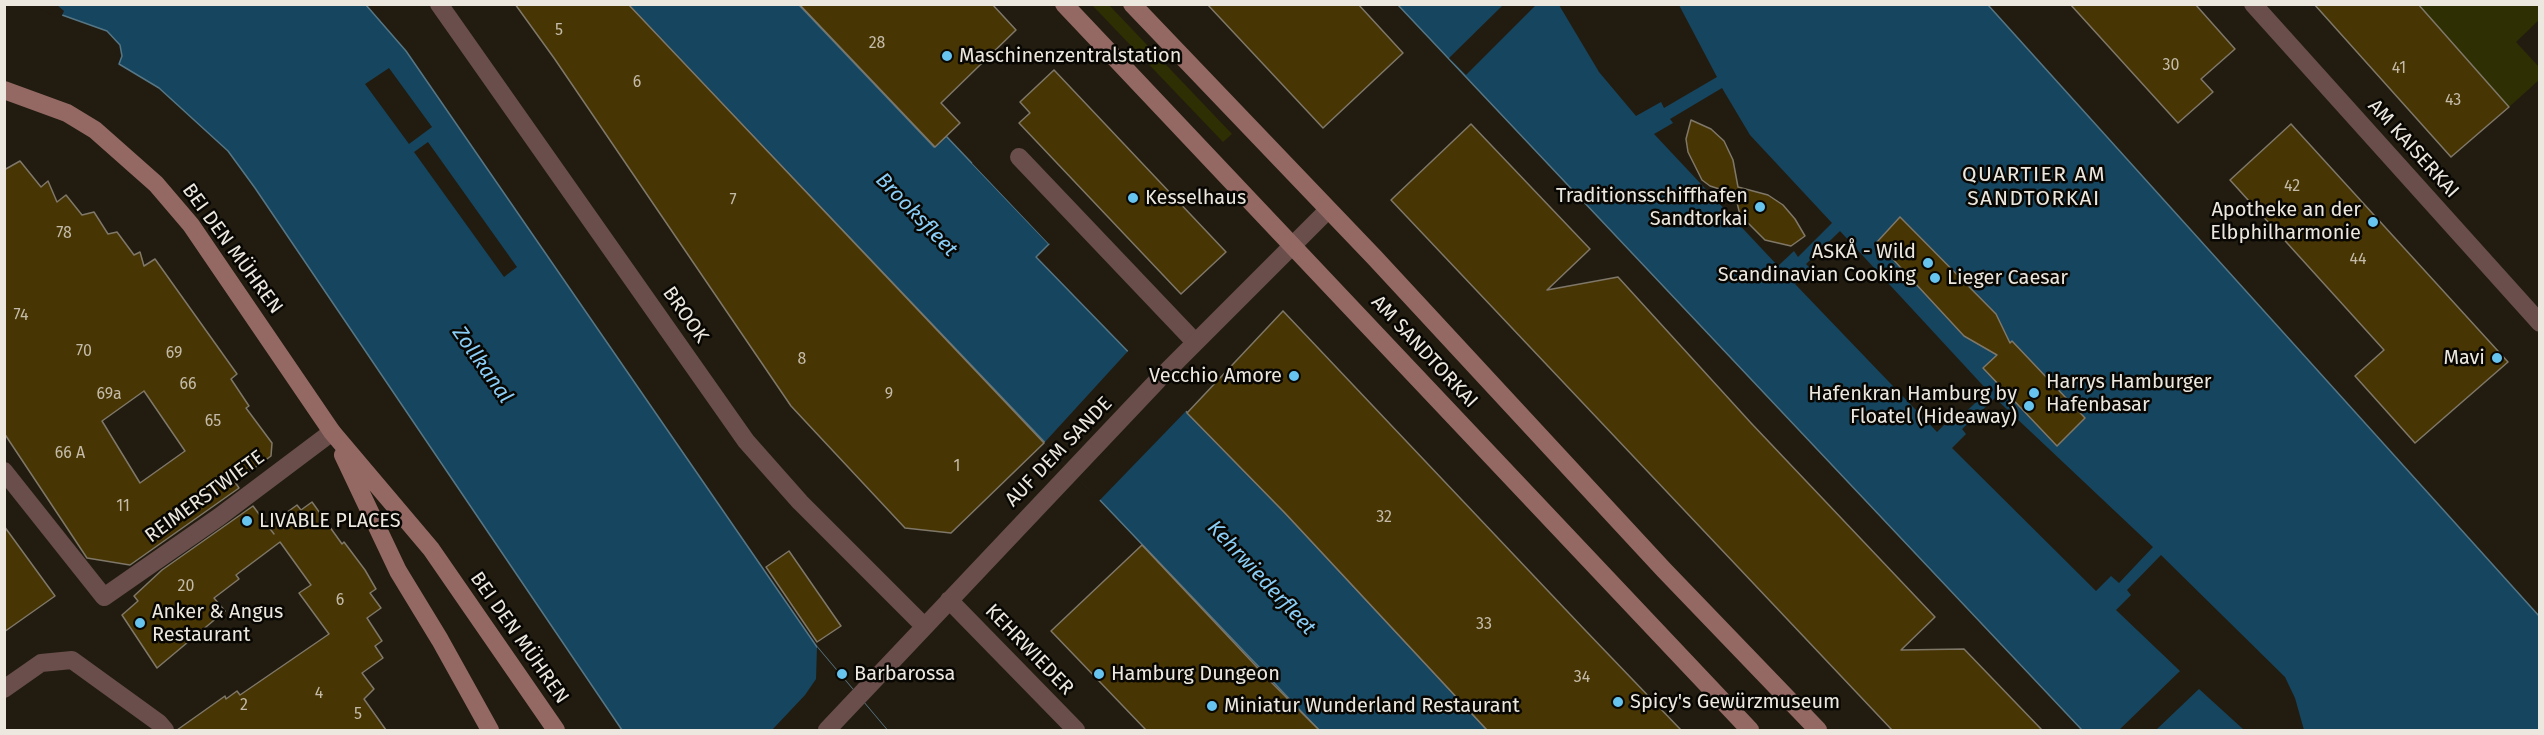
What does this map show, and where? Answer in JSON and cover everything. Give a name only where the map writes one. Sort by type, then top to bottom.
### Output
[{"type":"main road","name":"AM SANDTORKAI","points":[[1064,4],[1750,730]]},
{"type":"main road","name":"AM SANDTORKAI","points":[[1132,4],[1664,570],[1818,730]]},
{"type":"main road","name":"BEI DEN MÜHREN","points":[[4,90],[67,114],[95,130],[156,184],[191,225],[332,432],[431,549],[556,730]]},
{"type":"main road","name":"BEI DEN MÜHREN","points":[[332,432],[398,571],[490,730]]},
{"type":"street","name":"BROOK","points":[[439,4],[746,441],[800,502],[924,626]]},
{"type":"street","name":"AM KAISERKAI","points":[[2253,4],[2540,323]]},
{"type":"street","points":[[1018,157],[1195,342]]},
{"type":"street","name":"AUF DEM SANDE","points":[[827,730],[1158,380],[1328,210]]},
{"type":"street","name":"REIMERSTWIETE","points":[[4,471],[104,597],[219,517],[332,432]]},
{"type":"street","name":"KEHRWIEDER","points":[[949,600],[1074,729]]},
{"type":"street","points":[[4,689],[40,663],[72,660],[159,723],[165,730]]},
{"type":"shaded area","points":[[1092,5],[1109,5],[1232,134],[1223,142]]},
{"type":"shaded area","points":[[2418,5],[2539,5],[2539,20],[2516,42],[2539,67],[2539,80],[2509,107]]},
{"type":"water","name":"Zollkanal","points":[[34,5],[366,5],[406,51],[817,647],[887,730],[622,730],[228,151],[159,88],[119,64],[122,56],[120,45],[107,31]]},
{"type":"water","points":[[628,5],[799,5],[934,147],[946,136],[1049,244],[1036,257],[1285,513],[1487,730],[1319,730]]},
{"type":"water","points":[[1398,5],[1988,5],[2539,616],[2539,730],[2082,730]]},
{"type":"pier","points":[[31,4],[57,5],[64,11],[61,18],[33,7]]},
{"type":"pier","points":[[1503,5],[1536,5],[1466,75],[1449,58]]},
{"type":"pier","points":[[1559,5],[1679,5],[1717,77],[1664,108],[1661,102],[1636,116],[1599,72]]},
{"type":"pier","points":[[389,68],[432,127],[409,144],[365,84]]},
{"type":"pier","points":[[1722,88],[1750,135],[1832,223],[1798,257],[1794,251],[1778,266],[1654,134],[1673,123],[1670,119]]},
{"type":"pier","points":[[428,142],[517,267],[504,277],[414,152]]},
{"type":"pier","points":[[974,161],[1051,242],[1049,244],[972,163]]},
{"type":"pier","points":[[1840,231],[1988,391],[1955,422],[1951,418],[1937,432],[1795,284],[1811,269],[1806,264]]},
{"type":"pier","points":[[1129,350],[1188,409],[1099,501],[1044,443]]},
{"type":"pier","points":[[1995,398],[2153,547],[2119,583],[2111,576],[2096,591],[1952,448],[1966,434],[1962,429]]},
{"type":"pier","points":[[2161,555],[2285,677],[2295,698],[2304,730],[2244,730],[2199,689],[2156,730],[2119,730],[2180,671],[2116,610],[2131,595],[2127,590]]},
{"type":"pier","points":[[817,647],[887,730],[772,730],[805,695],[816,679]]},
{"type":"building","points":[[515,4],[628,4],[1044,443],[951,533],[905,528],[791,406]]},
{"type":"building","points":[[799,4],[992,4],[1016,30],[941,103],[960,123],[935,147]]},
{"type":"building","points":[[1207,4],[1358,4],[1403,53],[1323,128]]},
{"type":"building","points":[[2070,4],[2195,4],[2235,49],[2201,79],[2213,92],[2178,123]]},
{"type":"building","points":[[2314,4],[2418,4],[2509,107],[2451,157]]},
{"type":"building","name":"Kesselhaus","points":[[1054,70],[1226,252],[1181,294],[1019,123],[1030,113],[1020,102]]},
{"type":"building","points":[[1691,120],[1711,129],[1724,141],[1733,160],[1738,187],[1768,195],[1783,205],[1805,236],[1791,246],[1765,240],[1740,215],[1735,194],[1710,186],[1702,180],[1688,152],[1686,139]]},
{"type":"building","points":[[1471,124],[1590,249],[1547,290],[1618,277],[1751,423],[1935,617],[1901,650],[1964,649],[2042,730],[1892,730],[1391,200]]},
{"type":"building","points":[[2291,124],[2508,362],[2415,443],[2355,376],[2384,350],[2230,180]]},
{"type":"building","points":[[20,161],[41,187],[48,181],[57,202],[66,195],[82,215],[94,212],[108,234],[117,232],[134,255],[140,252],[144,266],[155,259],[237,374],[231,379],[249,406],[246,408],[272,443],[271,456],[235,482],[239,488],[130,565],[87,558],[4,433],[4,170]],"holes":[[[144,391],[185,451],[140,483],[102,421]]]},
{"type":"building","points":[[1900,217],[1996,314],[2010,343],[2012,341],[2085,418],[2057,446],[1983,368],[1997,355],[1964,336],[1877,242]]},
{"type":"building","points":[[1283,311],[1681,730],[1487,730],[1285,513],[1187,413]]},
{"type":"building","points":[[312,502],[342,544],[344,542],[365,570],[376,589],[370,593],[381,608],[367,618],[382,641],[375,646],[383,658],[362,673],[374,689],[364,699],[386,730],[177,730],[225,696],[226,699],[237,691],[240,695],[329,634],[299,593],[311,585],[280,542],[236,575],[239,579],[214,598],[225,611],[157,668],[122,615],[138,601],[134,596],[162,570],[253,506],[268,526],[297,505],[301,510]]},
{"type":"building","points":[[4,526],[55,596],[4,632]]},
{"type":"building","points":[[1142,545],[1319,730],[1146,730],[1051,631]]},
{"type":"building","points":[[789,551],[841,626],[817,642],[766,567]]},
{"type":"place","name":"Maschinenzentralstation","points":[[947,56]]},
{"type":"place","name":"Kesselhaus","points":[[1133,198]]},
{"type":"place","name":"Traditionsschiffhafen Sandtorkai","points":[[1760,207]]},
{"type":"place","name":"Apotheke an der Elbphilharmonie","points":[[2373,222]]},
{"type":"place","name":"ASKÅ - Wild Scandinavian Cooking","points":[[1928,263]]},
{"type":"place","name":"Lieger Caesar","points":[[1935,278]]},
{"type":"place","name":"Mavi","points":[[2497,358]]},
{"type":"place","name":"Vecchio Amore","points":[[1294,376]]},
{"type":"place","name":"Harrys Hamburger Hafenbasar","points":[[2034,393]]},
{"type":"place","name":"Hafenkran Hamburg by Floatel (Hideaway)","points":[[2029,406]]},
{"type":"place","name":"LIVABLE PLACES","points":[[247,521]]},
{"type":"place","name":"Anker & Angus Restaurant","points":[[140,623]]},
{"type":"place","name":"Barbarossa","points":[[842,674]]},
{"type":"place","name":"Hamburg Dungeon","points":[[1099,674]]},
{"type":"place","name":"Spicy's Gewürzmuseum","points":[[1618,702]]},
{"type":"place","name":"Miniatur Wunderland Restaurant","points":[[1212,706]]},
{"type":"district","name":"QUARTIER AM SANDTORKAI","points":[[2034,187]]},
{"type":"water label","name":"Brooksfleet","points":[[916,215]]},
{"type":"water label","name":"Kehrwiederfleet","points":[[1261,578]]}]
